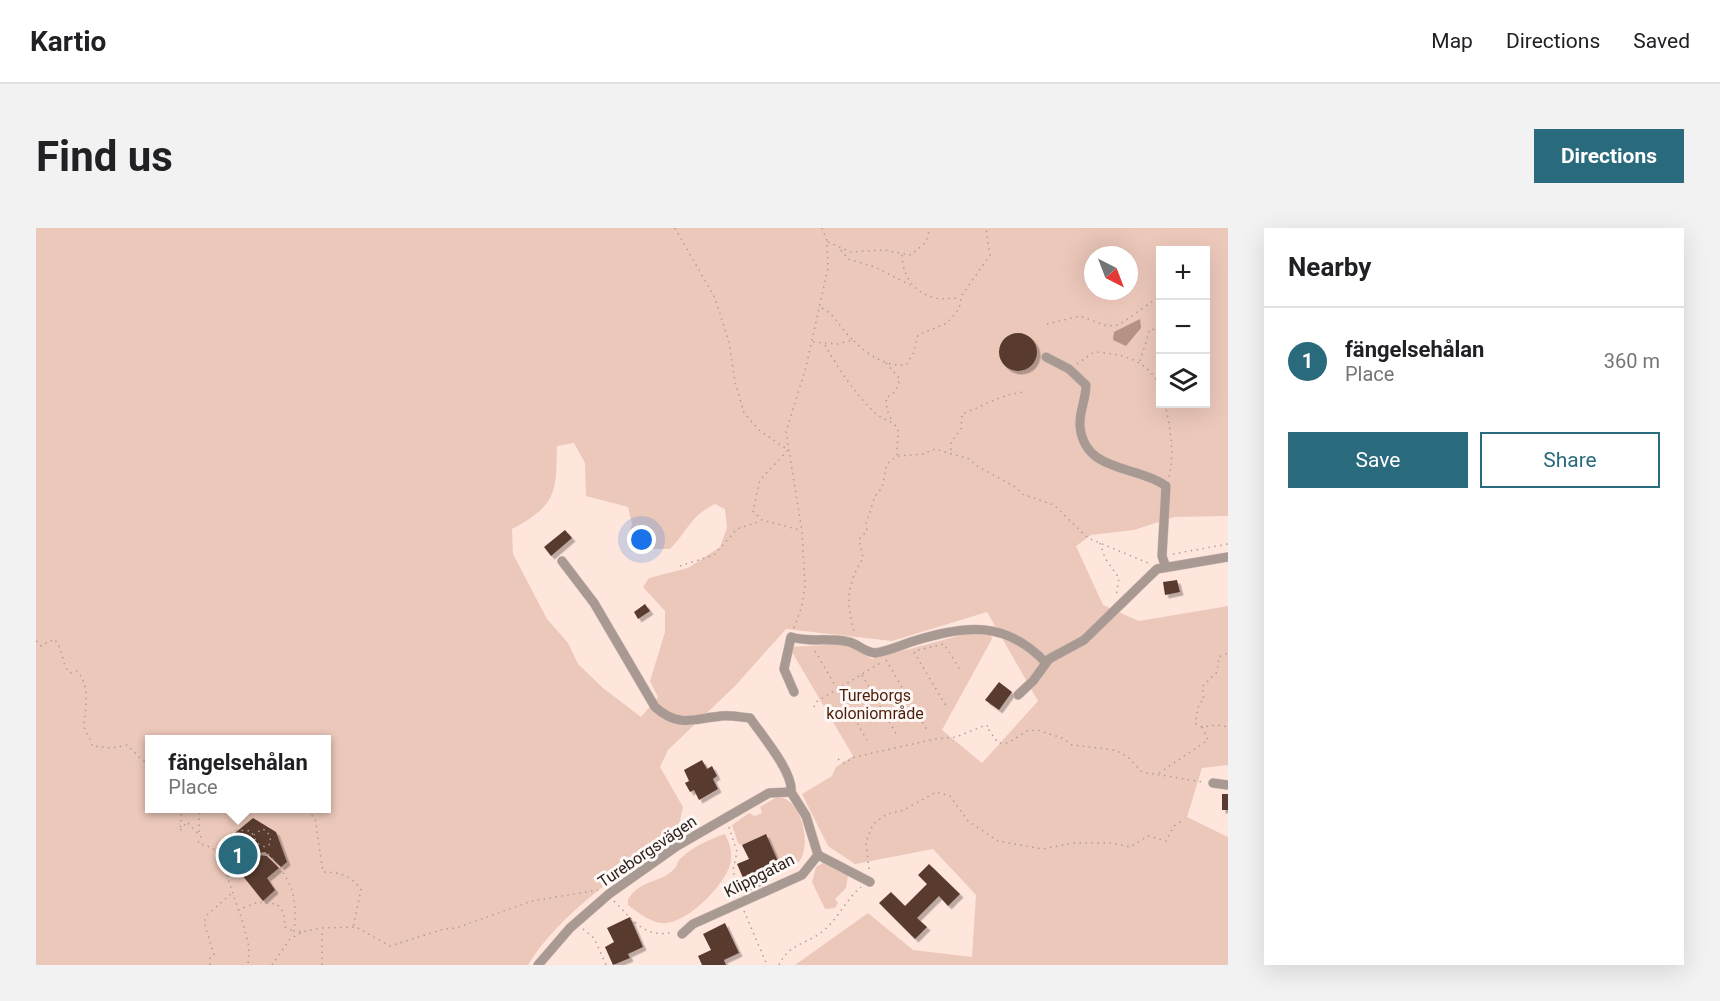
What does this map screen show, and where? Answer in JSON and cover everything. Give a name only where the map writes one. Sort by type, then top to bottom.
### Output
[{"type":"street","points":[[1018,695],[1033,681],[1046,663],[1056,654],[1084,640],[1163,561],[1166,486],[1146,475],[1103,464],[1091,452],[1081,435],[1080,424],[1086,385],[1069,369],[1047,357]]},
{"type":"street","points":[[1163,561],[1228,556]]},
{"type":"street","name":"Klippgatan","points":[[562,561],[594,603],[648,698],[667,718],[681,722],[724,715],[750,718],[786,774],[792,785],[791,792],[806,816],[818,855],[802,875],[680,932]]},
{"type":"street","points":[[794,692],[784,669],[791,637],[808,642],[847,641],[866,652],[875,653],[957,630],[979,628],[1016,640],[1034,650],[1046,663]]},
{"type":"street","points":[[1213,783],[1228,785]]},
{"type":"street","name":"Tureborgsvägen","points":[[538,965],[570,928],[677,846],[768,793],[791,792]]},
{"type":"street","points":[[818,855],[870,882]]},
{"type":"path","points":[[675,228],[715,298],[729,342],[735,382],[744,413],[759,429],[788,450]]},
{"type":"path","points":[[791,637],[802,606],[805,586],[802,531],[786,432],[820,307],[828,268],[827,242],[822,228]]},
{"type":"path","points":[[827,242],[851,252],[884,250],[911,255],[926,242],[930,228]]},
{"type":"path","points":[[820,307],[836,316],[843,331],[865,352],[885,362],[906,364],[913,354],[918,335],[947,323],[959,309],[961,299],[990,255],[986,228]]},
{"type":"path","points":[[841,249],[848,259],[875,267],[934,298],[961,299]]},
{"type":"path","points":[[902,255],[903,271],[912,286]]},
{"type":"path","points":[[1047,324],[1080,316],[1107,326],[1119,326],[1156,300]]},
{"type":"path","points":[[1140,361],[1150,329],[1156,330]]},
{"type":"path","points":[[811,342],[825,345],[853,340]]},
{"type":"path","points":[[825,345],[837,367],[875,413],[892,421]]},
{"type":"path","points":[[1069,369],[1094,352],[1112,353],[1140,361],[1156,378]]},
{"type":"path","points":[[885,362],[900,379],[895,392],[886,398],[887,410],[898,428],[900,445],[897,456]]},
{"type":"path","points":[[951,451],[951,442],[961,429],[962,414],[988,405],[1009,393],[1026,392]]},
{"type":"path","points":[[1165,408],[1172,464],[1166,486]]},
{"type":"path","points":[[857,640],[849,605],[852,576],[863,558],[859,539],[867,531],[866,524],[875,496],[882,488],[887,464],[897,456],[923,454],[935,449],[951,451],[992,472],[1005,483],[1017,488],[1022,494],[1054,505],[1077,530],[1100,543],[1150,564],[1155,571]]},
{"type":"path","points":[[788,450],[760,480],[753,511],[762,520],[802,531]]},
{"type":"path","points":[[680,566],[714,555],[737,530],[762,520]]},
{"type":"path","points":[[1100,543],[1105,558],[1119,578],[1115,595],[1120,603]]},
{"type":"path","points":[[1163,561],[1228,544]]},
{"type":"path","points":[[36,641],[41,646],[54,639],[59,644],[65,669],[70,673],[77,671],[82,676],[88,705],[85,729],[92,746],[112,748],[127,745],[145,761]]},
{"type":"path","points":[[946,706],[914,651],[944,644],[961,671]]},
{"type":"path","points":[[813,647],[867,740]]},
{"type":"path","points":[[1158,773],[1208,740],[1202,727],[1195,723],[1199,704],[1204,699],[1202,687],[1217,672],[1219,657],[1228,653]]},
{"type":"path","points":[[814,707],[816,702],[892,656]]},
{"type":"path","points":[[886,660],[927,729]]},
{"type":"path","points":[[861,675],[898,737]]},
{"type":"path","points":[[837,759],[844,763],[855,757],[935,739],[956,737],[986,725],[998,743],[1008,743],[1027,731],[1037,730],[1062,738],[1072,745],[1115,750],[1128,757],[1142,772],[1213,783]]},
{"type":"path","points":[[1202,727],[1217,725],[1228,727]]},
{"type":"path","points":[[779,965],[789,949],[818,935],[858,890],[870,882],[866,842],[873,824],[887,814],[904,810],[936,792],[950,796],[968,821],[998,841],[1042,849],[1074,843],[1112,843],[1130,847],[1148,836],[1166,841],[1174,826],[1183,820]]},
{"type":"path","points":[[182,813],[180,831],[187,822],[194,833],[199,833]]},
{"type":"path","points":[[200,813],[199,833],[201,837],[198,843],[213,848],[219,854],[249,947],[248,965]]},
{"type":"path","points":[[308,813],[315,818],[323,872],[334,872],[354,879],[361,890],[353,928]]},
{"type":"path","points":[[726,825],[731,832],[737,852],[733,870],[740,902],[767,965]]},
{"type":"path","points":[[219,854],[227,846],[227,838],[237,830],[248,830],[261,846],[269,845],[270,837],[267,831],[262,829],[254,835]]},
{"type":"path","points":[[228,877],[252,857],[258,854],[268,854],[281,869],[297,905],[294,931]]},
{"type":"path","points":[[272,965],[290,939],[303,932],[322,928],[353,928],[390,946],[444,929],[456,928],[532,901],[580,891],[600,890],[612,897],[648,933],[657,935],[680,932]]},
{"type":"path","points":[[210,965],[210,958],[214,955],[204,922],[208,914],[232,894]]},
{"type":"path","points":[[612,897],[620,896]]},
{"type":"path","points":[[607,906],[612,897]]},
{"type":"path","points":[[238,910],[258,902],[277,904],[284,913],[285,927],[303,932]]},
{"type":"path","points":[[322,928],[322,965]]},
{"type":"path","points":[[580,930],[582,928],[594,938],[606,965]]},
{"type":"green space","name":"Tureborgs koloniområde","points":[[36,228],[1228,228],[1228,516],[1174,517],[1134,530],[1091,535],[1076,546],[1103,605],[1139,621],[1228,606],[1228,765],[1202,768],[1187,817],[1228,837],[1228,965],[795,965],[868,913],[913,950],[972,957],[976,895],[933,849],[855,864],[828,846],[802,794],[832,776],[836,767],[853,756],[789,647],[845,644],[872,659],[988,628],[992,639],[942,730],[982,763],[1038,701],[987,612],[892,641],[786,629],[735,686],[668,750],[660,767],[683,807],[677,834],[596,892],[558,927],[528,965],[36,965]],"holes":[[[574,443],[585,463],[586,496],[628,507],[632,524],[629,534],[650,549],[670,549],[700,514],[715,504],[725,509],[727,528],[720,547],[688,568],[649,578],[643,587],[665,611],[665,632],[650,681],[658,697],[641,717],[603,688],[578,664],[568,643],[547,619],[513,554],[512,529],[538,513],[551,496],[556,475],[557,446]]]},
{"type":"green space","points":[[777,797],[786,799],[799,814],[805,835],[805,846],[798,863],[791,857],[781,866],[738,843],[732,825],[749,813],[755,816],[762,813],[760,807]]},
{"type":"green space","points":[[725,834],[730,849],[730,865],[720,884],[692,912],[671,922],[661,923],[648,918],[628,905],[628,899],[633,892],[670,873],[679,860],[694,848]]},
{"type":"green space","points":[[826,861],[848,876],[846,888],[835,899],[838,903],[835,908],[825,909],[812,882],[816,867]]},
{"type":"shaded area","points":[[1140,319],[1141,328],[1126,346],[1113,340],[1114,332]]},
{"type":"building","points":[[1018,333],[1032,338],[1037,352],[1032,366],[1018,371],[1004,366],[999,352],[1004,338]]},
{"type":"building","points":[[565,530],[572,538],[551,556],[544,547]]},
{"type":"building","points":[[1177,580],[1180,592],[1165,595],[1163,582]]},
{"type":"building","points":[[645,604],[650,611],[638,619],[634,612]]},
{"type":"building","points":[[999,682],[1012,692],[999,710],[985,700]]},
{"type":"building","points":[[702,760],[707,769],[712,766],[717,776],[713,779],[718,789],[699,800],[694,790],[690,792],[685,783],[689,781],[684,770]]},
{"type":"building","points":[[1222,794],[1228,794],[1228,810],[1222,810]]},
{"type":"building","points":[[253,818],[276,832],[287,862],[281,867],[265,852],[255,854],[236,868],[224,853],[235,844],[229,838]]},
{"type":"building","points":[[766,834],[780,866],[763,874],[765,879],[747,887],[737,864],[749,859],[742,845]]},
{"type":"building","points":[[259,855],[267,856],[279,868],[267,878],[275,890],[263,901],[238,870]]},
{"type":"building","points":[[929,864],[960,894],[948,906],[939,896],[917,918],[927,927],[915,939],[879,903],[891,892],[905,906],[927,884],[918,875]]},
{"type":"building","points":[[630,917],[643,947],[628,954],[630,958],[613,965],[605,947],[614,942],[607,928]]},
{"type":"building","points":[[725,923],[739,953],[724,960],[726,965],[702,965],[698,956],[711,950],[703,934]]},
{"type":"place","name":"fängelsehålan","points":[[238,855]]}]
